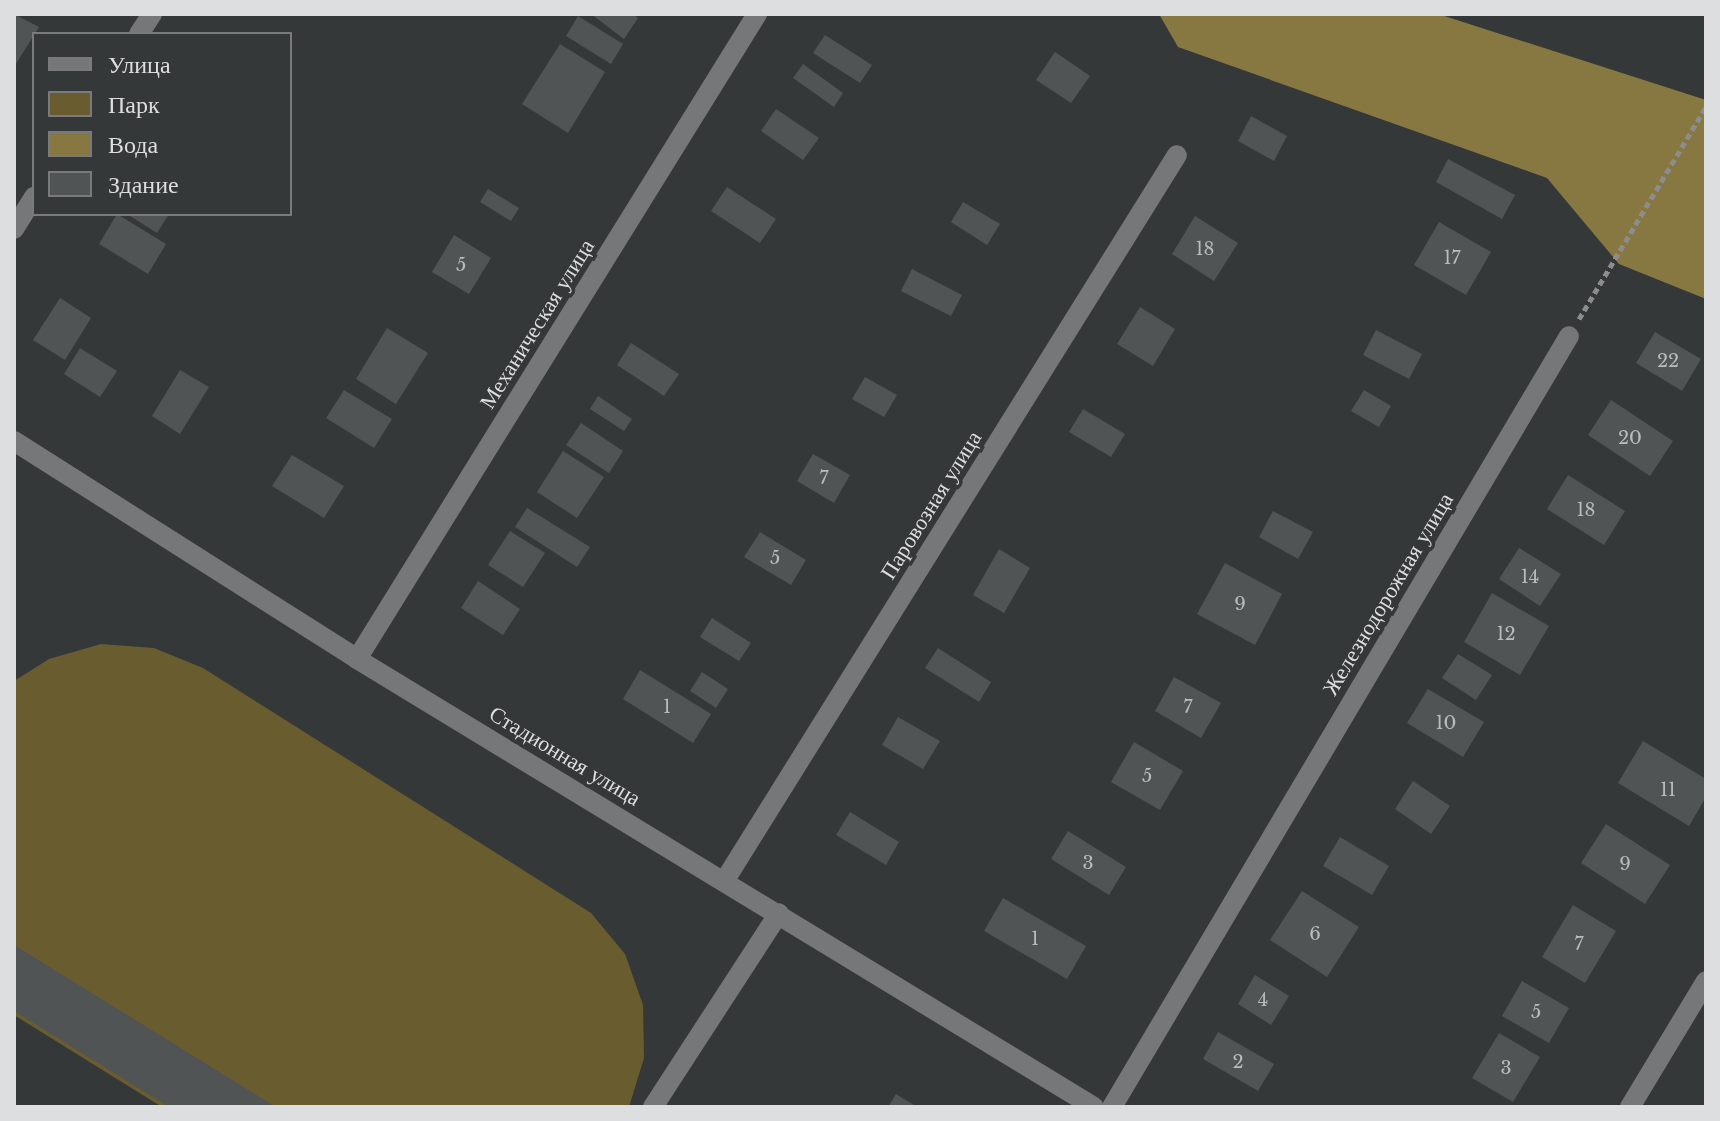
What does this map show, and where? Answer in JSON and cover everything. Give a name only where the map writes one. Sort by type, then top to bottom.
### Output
[{"type":"street","points":[[140,32],[152,14]]},
{"type":"street","name":"Механическая улица","points":[[357,659],[757,14]]},
{"type":"street","name":"Паровозная улица","points":[[725,880],[1177,155]]},
{"type":"street","points":[[14,229],[32,200]]},
{"type":"street","name":"Железнодорожная улица","points":[[1112,1107],[1569,336]]},
{"type":"street","name":"Стадионная улица","points":[[17,450],[779,913],[1073,1101],[1094,1107]]},
{"type":"street","points":[[653,1107],[779,913]]},
{"type":"street","points":[[1630,1107],[1706,981]]},
{"type":"path","points":[[1569,336],[1706,107]]},
{"type":"green space","points":[[101,644],[154,648],[203,668],[591,913],[625,954],[643,1005],[644,1058],[629,1107],[162,1107],[14,1015],[14,681],[49,659]]},
{"type":"water","points":[[1159,14],[1438,14],[1706,100],[1706,299],[1619,264],[1547,178],[1178,47]]},
{"type":"building","points":[[14,14],[39,27],[32,32],[32,38],[14,67]]},
{"type":"building","points":[[591,14],[632,14],[638,18],[624,39]]},
{"type":"building","points":[[578,16],[623,44],[611,64],[566,36]]},
{"type":"building","points":[[825,35],[872,65],[860,83],[813,53]]},
{"type":"building","points":[[560,44],[605,72],[568,133],[522,104]]},
{"type":"building","points":[[1055,52],[1090,76],[1071,103],[1036,80]]},
{"type":"building","points":[[803,64],[843,93],[834,107],[793,78]]},
{"type":"building","points":[[776,109],[819,138],[803,160],[761,131]]},
{"type":"building","points":[[1251,116],[1287,136],[1274,161],[1238,141]]},
{"type":"building","points":[[1448,159],[1515,195],[1502,219],[1436,182]]},
{"type":"building","points":[[727,187],[776,219],[760,243],[711,211]]},
{"type":"building","points":[[488,189],[519,208],[511,221],[480,202]]},
{"type":"building","points":[[963,202],[1000,224],[987,245],[951,222]]},
{"type":"building","points":[[116,216],[120,216],[166,244],[148,274],[99,244]]},
{"type":"building","points":[[130,216],[168,216],[157,233]]},
{"type":"building","points":[[1195,216],[1238,243],[1214,281],[1172,254]]},
{"type":"building","points":[[1439,222],[1491,252],[1466,295],[1414,265]]},
{"type":"building","points":[[454,235],[491,258],[469,294],[432,272]]},
{"type":"building","points":[[912,269],[962,295],[951,316],[901,291]]},
{"type":"building","points":[[60,298],[91,318],[65,360],[33,340]]},
{"type":"building","points":[[1140,307],[1175,329],[1153,366],[1117,344]]},
{"type":"building","points":[[387,328],[428,353],[396,404],[356,379]]},
{"type":"building","points":[[1376,330],[1422,354],[1409,379],[1363,355]]},
{"type":"building","points":[[1655,332],[1701,359],[1682,391],[1636,363]]},
{"type":"building","points":[[631,343],[679,374],[664,396],[617,365]]},
{"type":"building","points":[[80,348],[117,371],[100,397],[64,374]]},
{"type":"building","points":[[180,370],[209,387],[180,434],[152,416]]},
{"type":"building","points":[[865,377],[897,395],[884,417],[852,399]]},
{"type":"building","points":[[344,390],[392,419],[374,448],[326,418]]},
{"type":"building","points":[[1364,390],[1391,406],[1379,427],[1351,411]]},
{"type":"building","points":[[598,396],[632,419],[624,431],[590,409]]},
{"type":"building","points":[[1611,400],[1673,441],[1650,476],[1588,435]]},
{"type":"building","points":[[1083,409],[1125,434],[1111,457],[1069,432]]},
{"type":"building","points":[[581,423],[623,451],[609,473],[566,445]]},
{"type":"building","points":[[563,451],[604,477],[577,518],[537,492]]},
{"type":"building","points":[[813,454],[850,475],[834,503],[797,481]]},
{"type":"building","points":[[292,455],[344,486],[324,518],[272,486]]},
{"type":"building","points":[[1568,475],[1625,511],[1604,545],[1547,509]]},
{"type":"building","points":[[527,508],[590,547],[577,567],[515,527]]},
{"type":"building","points":[[1273,511],[1313,532],[1298,559],[1259,537]]},
{"type":"building","points":[[510,531],[545,553],[523,587],[488,565]]},
{"type":"building","points":[[760,532],[806,560],[791,585],[744,557]]},
{"type":"building","points":[[1519,548],[1561,574],[1540,606],[1499,579]]},
{"type":"building","points":[[999,549],[1030,568],[1004,613],[973,595]]},
{"type":"building","points":[[1225,563],[1282,594],[1255,645],[1197,614]]},
{"type":"building","points":[[478,581],[520,609],[503,635],[461,608]]},
{"type":"building","points":[[1492,593],[1549,626],[1520,675],[1464,642]]},
{"type":"building","points":[[712,618],[751,643],[739,661],[700,637]]},
{"type":"building","points":[[938,648],[991,682],[979,702],[925,668]]},
{"type":"building","points":[[1458,654],[1492,675],[1476,700],[1442,678]]},
{"type":"building","points":[[640,670],[711,714],[693,743],[623,699]]},
{"type":"building","points":[[702,672],[728,689],[716,708],[690,691]]},
{"type":"building","points":[[1174,677],[1221,703],[1201,738],[1155,711]]},
{"type":"building","points":[[1428,689],[1484,722],[1463,757],[1407,723]]},
{"type":"building","points":[[898,717],[940,741],[923,769],[882,745]]},
{"type":"building","points":[[1643,741],[1706,779],[1706,797],[1689,826],[1618,783]]},
{"type":"building","points":[[1134,742],[1183,771],[1160,810],[1111,782]]},
{"type":"building","points":[[1413,781],[1450,806],[1431,834],[1395,809]]},
{"type":"building","points":[[850,812],[899,842],[886,865],[836,835]]},
{"type":"building","points":[[1606,824],[1670,865],[1645,904],[1581,863]]},
{"type":"building","points":[[1068,831],[1126,867],[1109,895],[1051,859]]},
{"type":"building","points":[[1340,837],[1389,866],[1372,895],[1323,866]]},
{"type":"building","points":[[1302,891],[1359,927],[1327,977],[1270,940]]},
{"type":"building","points":[[1003,898],[1086,946],[1067,979],[984,931]]},
{"type":"building","points":[[1573,905],[1616,931],[1585,983],[1542,957]]},
{"type":"building","points":[[14,945],[276,1107],[169,1107],[14,1011]]},
{"type":"building","points":[[1255,975],[1289,996],[1271,1025],[1238,1004]]},
{"type":"building","points":[[1522,981],[1569,1008],[1549,1043],[1502,1016]]},
{"type":"building","points":[[1218,1032],[1274,1064],[1258,1091],[1203,1059]]},
{"type":"building","points":[[1499,1033],[1540,1057],[1513,1102],[1472,1078]]},
{"type":"building","points":[[896,1094],[917,1107],[888,1107]]}]
